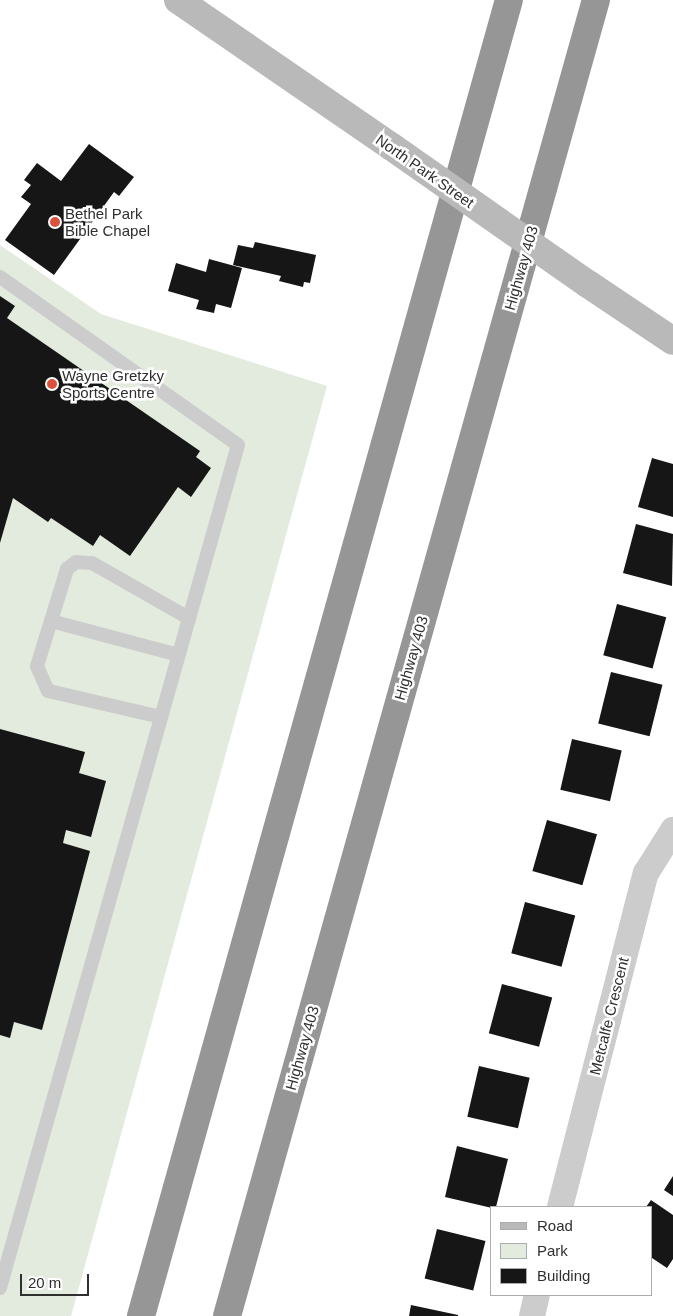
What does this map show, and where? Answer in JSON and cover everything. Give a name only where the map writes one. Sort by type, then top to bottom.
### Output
[{"type":"highway","points":[[141,1316],[509,0]]},
{"type":"highway","name":"Highway 403","points":[[227,1316],[596,0]]},
{"type":"main road","name":"North Park Street","points":[[178,0],[673,341]]},
{"type":"street","name":"Metcalfe Crescent","points":[[560,1206],[646,873],[673,830]]},
{"type":"lane","points":[[0,277],[238,445],[0,1288]]},
{"type":"lane","points":[[161,717],[48,691],[37,666],[67,569],[76,562],[92,563],[189,618]]},
{"type":"lane","points":[[51,621],[179,655]]},
{"type":"green space","points":[[0,245],[101,314],[327,386],[71,1316],[0,1316]]},
{"type":"building","name":"Bethel Park Bible Chapel","points":[[89,144],[134,177],[119,196],[114,192],[54,275],[5,240],[31,204],[21,197],[31,185],[24,180],[37,163],[61,181]]},
{"type":"building","points":[[255,242],[316,255],[310,283],[304,282],[303,287],[279,281],[281,276],[233,265],[238,245],[253,248]]},
{"type":"building","points":[[209,259],[242,268],[231,308],[216,304],[214,313],[196,309],[199,300],[168,291],[176,263],[206,272]]},
{"type":"building","name":"Wayne Gretzky Sports Centre","points":[[0,296],[15,306],[7,318],[200,451],[196,457],[211,468],[191,497],[178,487],[130,556],[100,535],[93,546],[51,518],[48,522],[13,498],[0,543]]},
{"type":"building","points":[[652,458],[673,464],[673,517],[638,507]]},
{"type":"building","points":[[636,524],[673,534],[672,586],[623,573]]},
{"type":"building","points":[[617,604],[666,617],[653,668],[603,655]]},
{"type":"building","points":[[611,672],[662,685],[650,736],[598,723]]},
{"type":"building","points":[[0,729],[85,752],[79,773],[106,781],[91,837],[66,830],[63,843],[90,851],[42,1030],[14,1022],[10,1038],[0,1035]]},
{"type":"building","points":[[572,739],[622,750],[610,801],[560,790]]},
{"type":"building","points":[[547,820],[597,834],[582,885],[532,871]]},
{"type":"building","points":[[525,902],[575,915],[562,967],[511,953]]},
{"type":"building","points":[[502,984],[552,997],[539,1047],[489,1033]]},
{"type":"building","points":[[479,1066],[530,1078],[518,1128],[467,1117]]},
{"type":"building","points":[[457,1146],[508,1159],[496,1206],[490,1208],[445,1197]]},
{"type":"building","points":[[673,1176],[673,1196],[664,1190]]},
{"type":"building","points":[[651,1200],[673,1215],[673,1259],[667,1268],[653,1259],[653,1206],[647,1206]]},
{"type":"building","points":[[437,1229],[486,1241],[473,1291],[425,1278]]},
{"type":"building","points":[[411,1305],[458,1315],[458,1316],[409,1316]]},
{"type":"place","name":"Bethel Park Bible Chapel","points":[[55,222]]},
{"type":"place","name":"Wayne Gretzky Sports Centre","points":[[52,384]]}]
